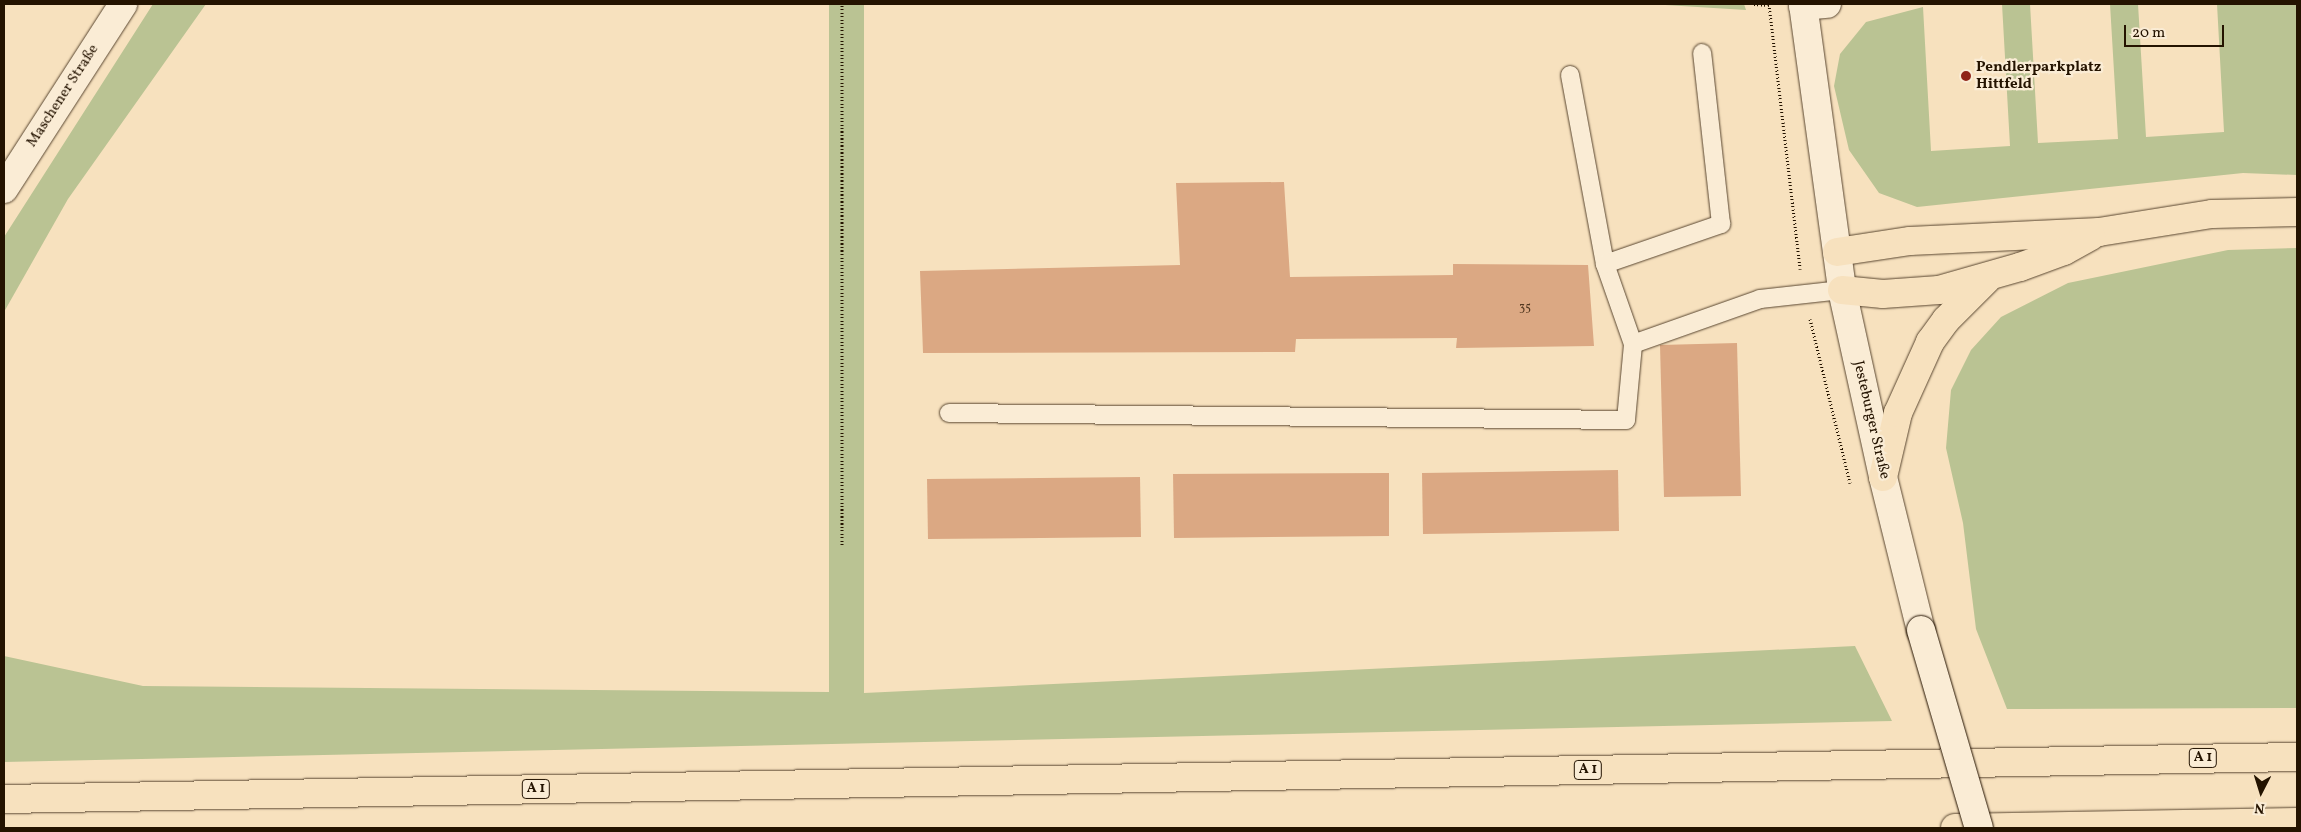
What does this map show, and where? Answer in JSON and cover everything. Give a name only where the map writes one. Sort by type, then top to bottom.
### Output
[{"type":"highway","points":[[1837,252],[1910,241],[2099,232],[2212,214],[2297,212]]},
{"type":"highway","points":[[1842,290],[1913,294],[1988,278],[2064,251],[2099,232]]},
{"type":"highway","points":[[1883,477],[1898,413],[1930,342],[1946,320],[1988,278]]},
{"type":"highway","name":"A 1","points":[[4,798],[2297,757]]},
{"type":"highway","points":[[1955,828],[2297,822]]},
{"type":"main road","name":"Maschener Straße","points":[[4,189],[123,4]]},
{"type":"main road","name":"Jesteburger Straße","points":[[1811,4],[1842,290],[1883,477],[1922,630],[1979,828]]},
{"type":"lane","points":[[1605,264],[1721,224],[1702,53]]},
{"type":"lane","points":[[949,413],[1626,420],[1633,344],[1605,264],[1570,75]]},
{"type":"lane","points":[[1633,344],[1760,299],[1842,290]]},
{"type":"path","points":[[842,4],[842,545]]},
{"type":"green space","points":[[153,4],[206,4],[68,199],[4,312],[4,237]]},
{"type":"green space","points":[[829,4],[864,4],[864,693],[1855,646],[1892,721],[4,762],[4,656],[143,686],[829,692]]},
{"type":"green space","points":[[1649,4],[1744,4],[1746,10]]},
{"type":"green space","points":[[2002,4],[2030,4],[2038,143],[2118,139],[2110,4],[2138,4],[2146,137],[2224,132],[2217,4],[2297,4],[2297,175],[2243,173],[1917,207],[1879,193],[1849,150],[1834,86],[1840,54],[1866,22],[1923,7],[1931,151],[2010,146]]},
{"type":"green space","points":[[2297,248],[2297,708],[2007,709],[1976,629],[1963,523],[1946,448],[1951,390],[1971,350],[2001,317],[2068,283],[2228,250]]},
{"type":"building","points":[[1284,182],[1290,277],[1453,275],[1453,264],[1588,265],[1594,346],[1456,348],[1457,338],[1296,339],[1295,352],[923,353],[920,271],[1180,265],[1176,183]]},
{"type":"building","points":[[1737,343],[1741,496],[1664,497],[1660,345]]},
{"type":"building","points":[[1618,470],[1619,531],[1423,534],[1422,473]]},
{"type":"building","points":[[1389,473],[1389,536],[1174,538],[1173,474]]},
{"type":"building","points":[[1140,477],[1141,537],[928,539],[927,479]]},
{"type":"place","name":"Pendlerparkplatz Hittfeld","points":[[1966,76]]}]
